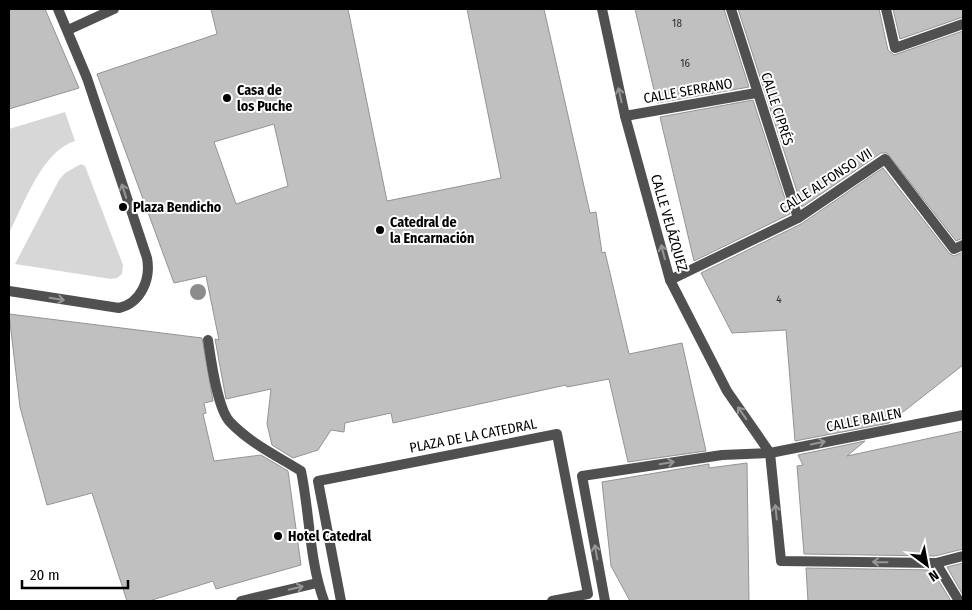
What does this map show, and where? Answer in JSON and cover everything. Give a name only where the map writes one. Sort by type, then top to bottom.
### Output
[{"type":"street","points":[[9,291],[119,308],[135,300],[147,280],[147,258],[87,78],[58,9]]},
{"type":"street","points":[[68,30],[114,9]]},
{"type":"street","name":"CALLE VELÁZQUEZ","points":[[602,9],[625,116],[670,280],[727,391],[770,453]]},
{"type":"street","name":"CALLE CIPRÉS","points":[[731,9],[756,93],[798,218]]},
{"type":"street","points":[[886,9],[895,48],[963,24]]},
{"type":"street","name":"CALLE SERRANO","points":[[625,116],[756,93]]},
{"type":"street","name":"CALLE ALFONSO VII","points":[[670,280],[798,218],[885,159],[954,249],[963,245]]},
{"type":"street","points":[[208,340],[222,408],[229,422],[261,447],[301,471],[308,505],[317,583],[324,601]]},
{"type":"street","name":"CALLE BAILEN","points":[[770,453],[963,415]]},
{"type":"street","name":"PLAZA DE LA CATEDRAL","points":[[341,601],[318,481],[557,434],[588,594],[552,601]]},
{"type":"street","points":[[605,600],[582,476],[722,455],[770,453],[781,561],[936,563],[963,556]]},
{"type":"street","points":[[936,563],[959,601]]},
{"type":"street","points":[[241,601],[317,583]]},
{"type":"shaded area","points":[[65,112],[75,141],[63,147],[44,167],[35,180],[9,233],[9,129]]},
{"type":"shaded area","points":[[81,164],[85,166],[123,265],[122,274],[117,278],[111,279],[15,264],[59,180],[65,173]]},
{"type":"building","points":[[9,9],[45,9],[79,88],[9,109]]},
{"type":"building","name":"Catedral de la Encarnación","points":[[211,9],[348,9],[387,201],[501,178],[467,9],[544,9],[590,213],[596,212],[602,253],[605,252],[629,354],[682,343],[706,451],[628,462],[609,379],[567,387],[566,385],[393,423],[391,413],[345,423],[344,432],[331,430],[318,450],[293,458],[272,445],[267,424],[271,389],[226,399],[215,339],[219,340],[206,276],[174,283],[97,74],[217,34]],"holes":[[[274,124],[288,186],[236,204],[214,142]]]},
{"type":"building","points":[[635,9],[724,9],[749,87],[657,103]]},
{"type":"building","points":[[738,9],[879,9],[888,50],[894,55],[963,31],[963,238],[956,241],[887,153],[881,153],[802,207]]},
{"type":"building","points":[[893,9],[963,9],[963,17],[900,39]]},
{"type":"building","points":[[753,100],[790,214],[694,261],[660,117]]},
{"type":"building","points":[[883,168],[949,253],[954,256],[963,252],[963,365],[889,423],[795,441],[786,330],[732,333],[701,273],[801,224]]},
{"type":"building","points":[[9,314],[202,338],[213,401],[204,403],[206,413],[203,414],[214,461],[261,455],[288,471],[301,565],[216,589],[213,581],[149,601],[127,601],[92,493],[47,505],[20,407]]},
{"type":"building","points":[[963,431],[963,549],[935,556],[804,554],[797,466],[803,465],[798,455],[865,441],[847,456]]},
{"type":"building","points":[[747,463],[749,601],[630,601],[611,566],[602,482],[709,464],[709,468]]},
{"type":"building","points":[[963,563],[963,595],[947,567]]},
{"type":"building","points":[[806,568],[932,570],[951,601],[808,601]]},
{"type":"place","name":"Casa de los Puche","points":[[227,98]]},
{"type":"place","name":"Plaza Bendicho","points":[[123,207]]},
{"type":"place","name":"Catedral de la Encarnación","points":[[380,230]]},
{"type":"place","name":"Hotel Catedral","points":[[278,536]]}]
